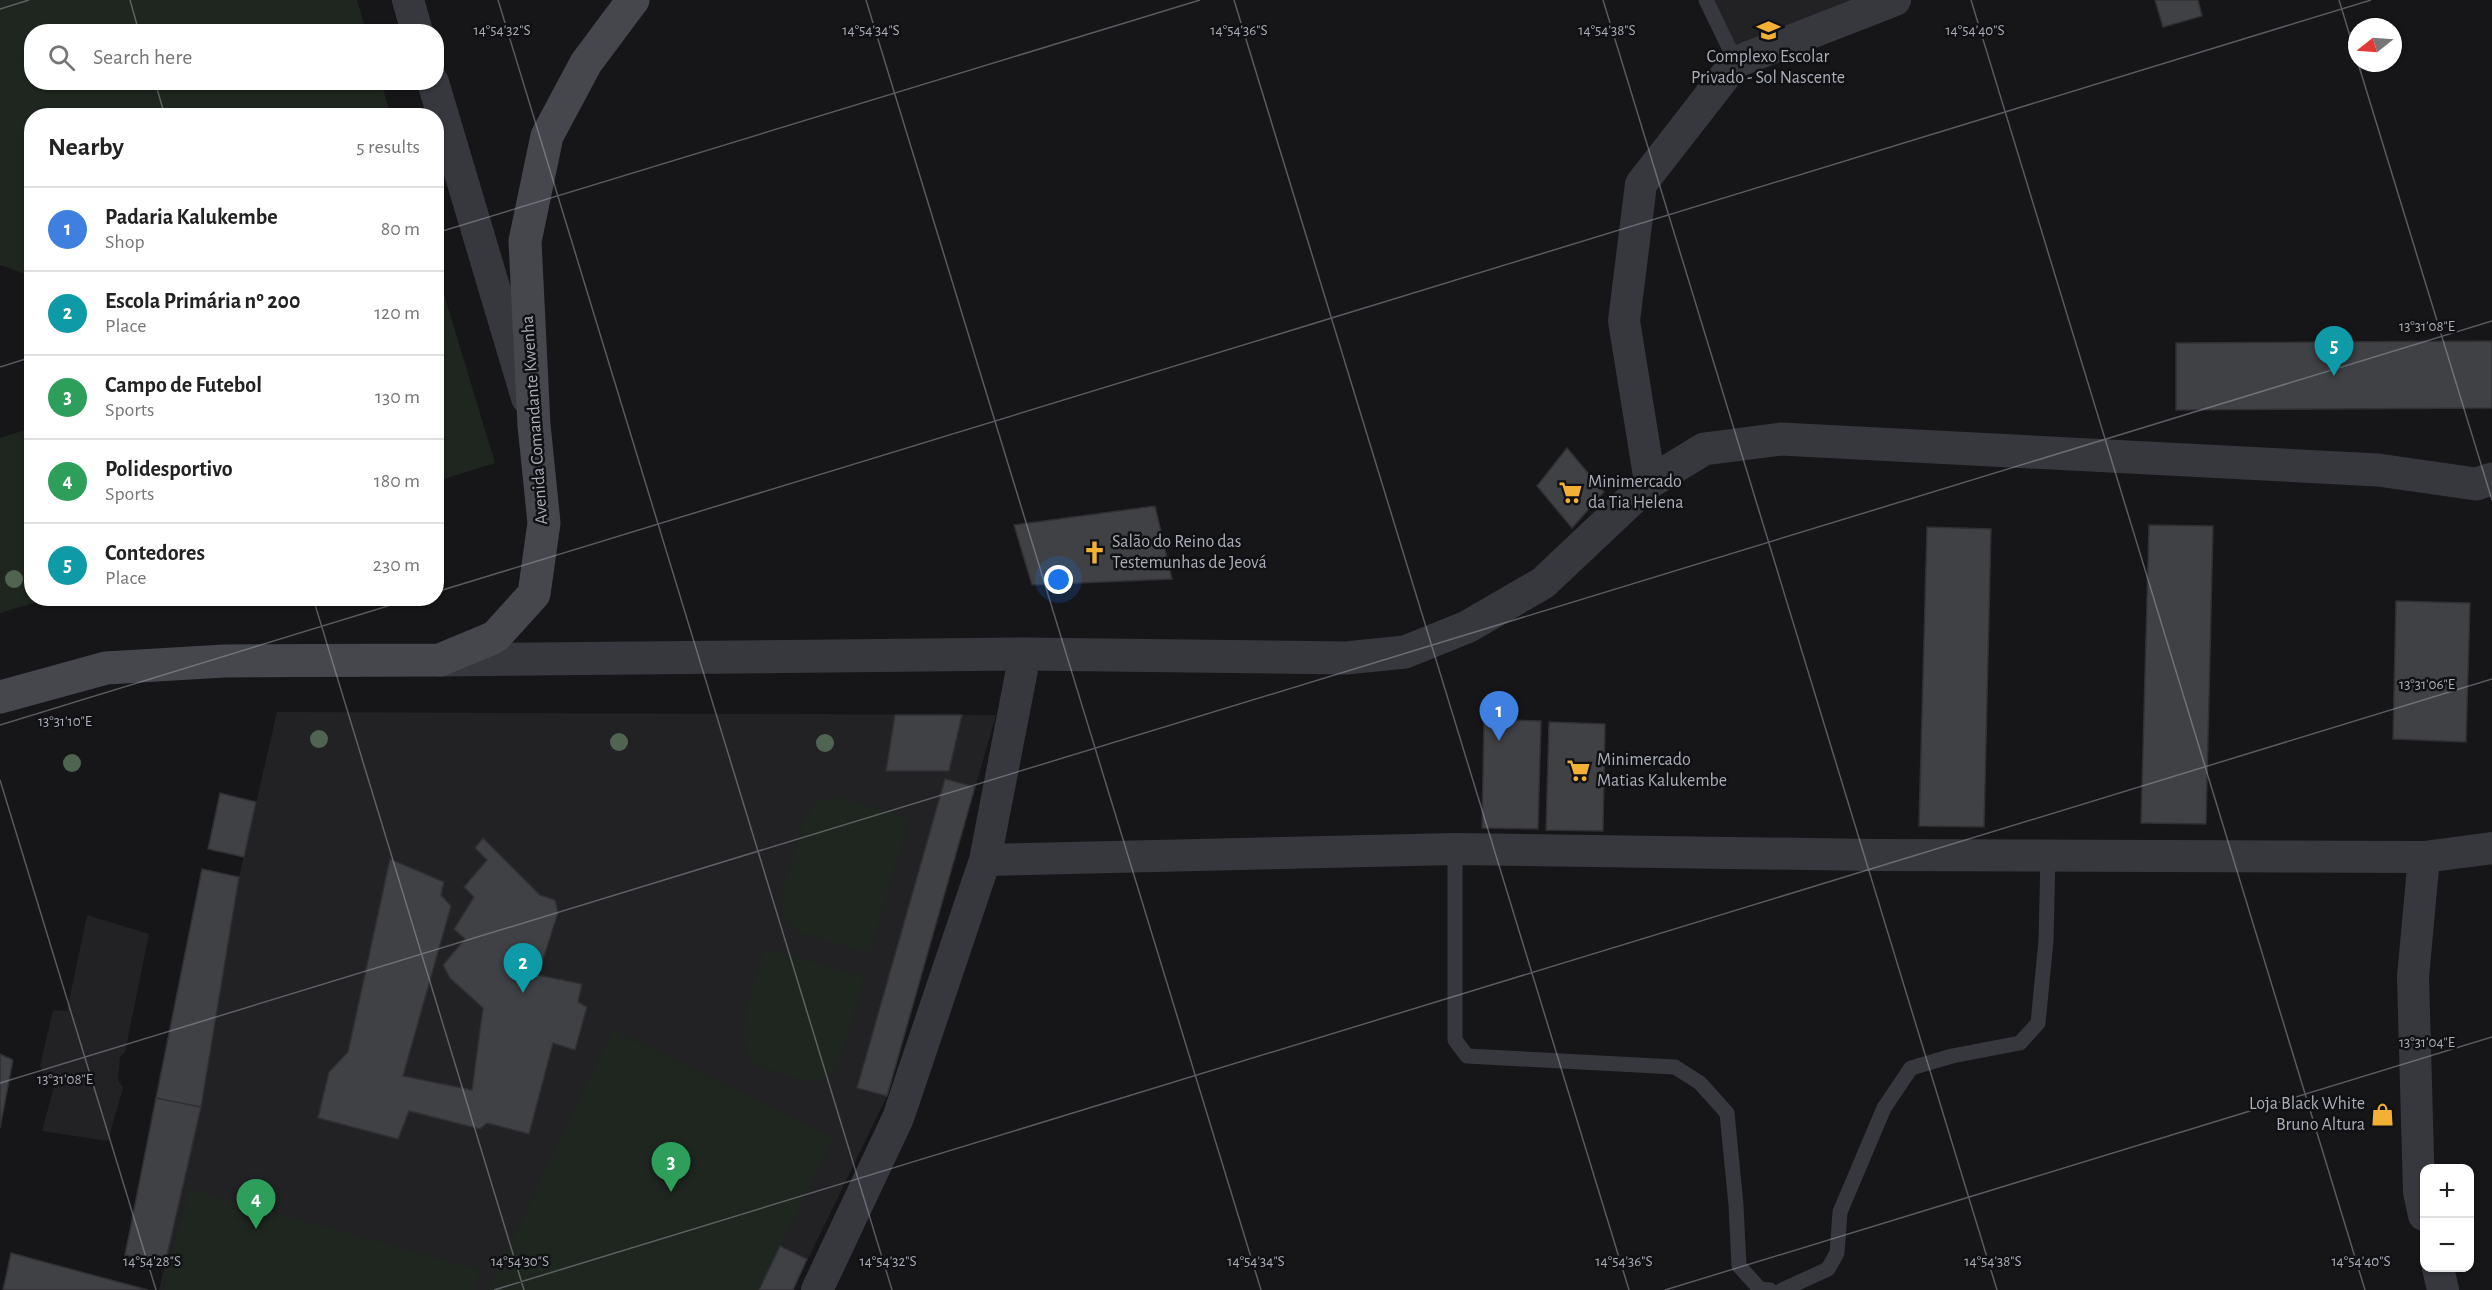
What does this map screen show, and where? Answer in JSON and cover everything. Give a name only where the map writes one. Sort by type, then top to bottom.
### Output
[{"type":"main road","name":"Avenida Comandante Kwenha","points":[[0,697],[106,668],[224,661],[440,660],[495,637],[534,594],[544,524],[534,425],[525,241],[547,136],[586,63],[633,0]]},
{"type":"street","points":[[408,0],[415,24]]},
{"type":"street","points":[[1650,482],[1624,321],[1641,184],[1736,62],[1896,0]]},
{"type":"street","points":[[435,90],[441,108]]},
{"type":"street","points":[[444,119],[534,425]]},
{"type":"street","points":[[440,660],[1025,654],[1346,658],[1405,652],[1467,627],[1543,583],[1650,482],[1704,449],[1781,439],[2378,470],[2487,485]]},
{"type":"street","points":[[817,1290],[898,1118],[985,860],[1025,654]]},
{"type":"street","points":[[985,860],[1455,849],[2048,856],[2424,857],[2492,848]]},
{"type":"street","points":[[2420,1197],[2413,977],[2424,857]]},
{"type":"street","points":[[2439,1272],[2443,1290]]},
{"type":"lane","points":[[1706,0],[1736,62]]},
{"type":"lane","points":[[1455,849],[1455,1040],[1467,1056],[1675,1067],[1700,1083],[1726,1113],[1736,1205],[1739,1266],[1760,1289],[1770,1290]]},
{"type":"lane","points":[[1782,1290],[1828,1269],[1838,1253],[1840,1212],[1884,1108],[1911,1068],[1952,1056],[2020,1043],[2038,1023],[2046,942],[2048,856]]},
{"type":"shaded area","points":[[0,0],[357,0],[364,24],[24,24],[24,90],[383,90],[389,108],[24,108],[24,274],[0,265]]},
{"type":"shaded area","name":"Complexo Escolar Privado - Sol Nascente","points":[[1706,0],[1895,0],[1736,62]]},
{"type":"shaded area","points":[[444,294],[495,463],[444,479]]},
{"type":"shaded area","points":[[24,430],[24,606],[0,613],[0,438]]},
{"type":"shaded area","points":[[277,712],[996,715],[887,1096],[793,1290],[159,1290],[201,1107],[239,877]]},
{"type":"shaded area","points":[[826,798],[842,798],[909,818],[869,954],[795,931],[785,918],[781,896],[803,822],[814,805]]},
{"type":"shaded area","points":[[87,915],[149,934],[125,1052],[120,1057],[118,1080],[123,1088],[108,1141],[42,1131],[57,1075],[47,1081],[40,1066],[53,1010],[67,1011]]},
{"type":"shaded area","points":[[765,948],[864,977],[840,1058],[829,1076],[824,1079],[810,1081],[795,1078],[759,1065],[750,1055],[745,1042],[747,1010]]},
{"type":"shaded area","points":[[613,1030],[833,1138],[759,1290],[488,1290]]},
{"type":"shaded area","points":[[189,1189],[480,1270],[475,1290],[163,1290]]},
{"type":"building","points":[[2155,0],[2198,0],[2202,16],[2163,27]]},
{"type":"building","points":[[2492,341],[2492,408],[2176,410],[2176,343]]},
{"type":"building","points":[[1567,448],[1604,492],[1572,528],[1537,486]]},
{"type":"building","name":"Salão do Reino das Testemunhas de Jeová","points":[[1155,506],[1172,579],[1032,585],[1014,525]]},
{"type":"building","points":[[2149,525],[2213,526],[2206,824],[2141,823]]},
{"type":"building","points":[[1927,527],[1991,529],[1984,827],[1919,826]]},
{"type":"building","points":[[2396,601],[2470,603],[2466,742],[2393,739]]},
{"type":"building","points":[[895,715],[962,715],[949,771],[886,771]]},
{"type":"building","points":[[1484,719],[1541,721],[1538,829],[1482,828]]},
{"type":"building","points":[[1549,722],[1605,724],[1603,831],[1546,830]]},
{"type":"building","points":[[945,779],[975,787],[887,1096],[857,1088]]},
{"type":"building","points":[[220,793],[256,802],[244,857],[208,849]]},
{"type":"building","points":[[483,838],[540,895],[555,900],[558,913],[538,975],[582,984],[578,1002],[587,1007],[575,1050],[553,1043],[529,1134],[487,1123],[480,1129],[409,1111],[398,1139],[318,1118],[329,1072],[348,1052],[390,859],[444,882],[441,895],[451,906],[403,1076],[472,1090],[483,1008],[450,978],[443,965],[465,939],[454,929],[474,897],[464,887],[487,860],[475,848]]},
{"type":"building","points":[[202,869],[239,877],[201,1107],[156,1098]]},
{"type":"building","points":[[0,1054],[13,1060],[0,1128]]},
{"type":"building","points":[[156,1098],[201,1107],[165,1264],[125,1255]]},
{"type":"building","points":[[780,1246],[807,1259],[793,1290],[759,1290]]},
{"type":"building","points":[[11,1253],[148,1290],[3,1290]]},
{"type":"place","name":"Complexo Escolar Privado - Sol Nascente","points":[[1768,31]]},
{"type":"place","name":"Contedores","points":[[2334,376]]},
{"type":"place","name":"Minimercado da Tia Helena","points":[[1570,492]]},
{"type":"place","name":"Salão do Reino das Testemunhas de Jeová","points":[[1094,552]]},
{"type":"place","name":"Padaria Kalukembe","points":[[1499,741]]},
{"type":"place","name":"Minimercado Matias Kalukembe","points":[[1579,770]]},
{"type":"place","name":"Escola Primária nº 200","points":[[523,993]]},
{"type":"place","name":"Loja Black White Bruno Altura","points":[[2383,1114]]},
{"type":"place","name":"Campo de Futebol","points":[[671,1192]]},
{"type":"place","name":"Polidesportivo","points":[[256,1229]]}]
